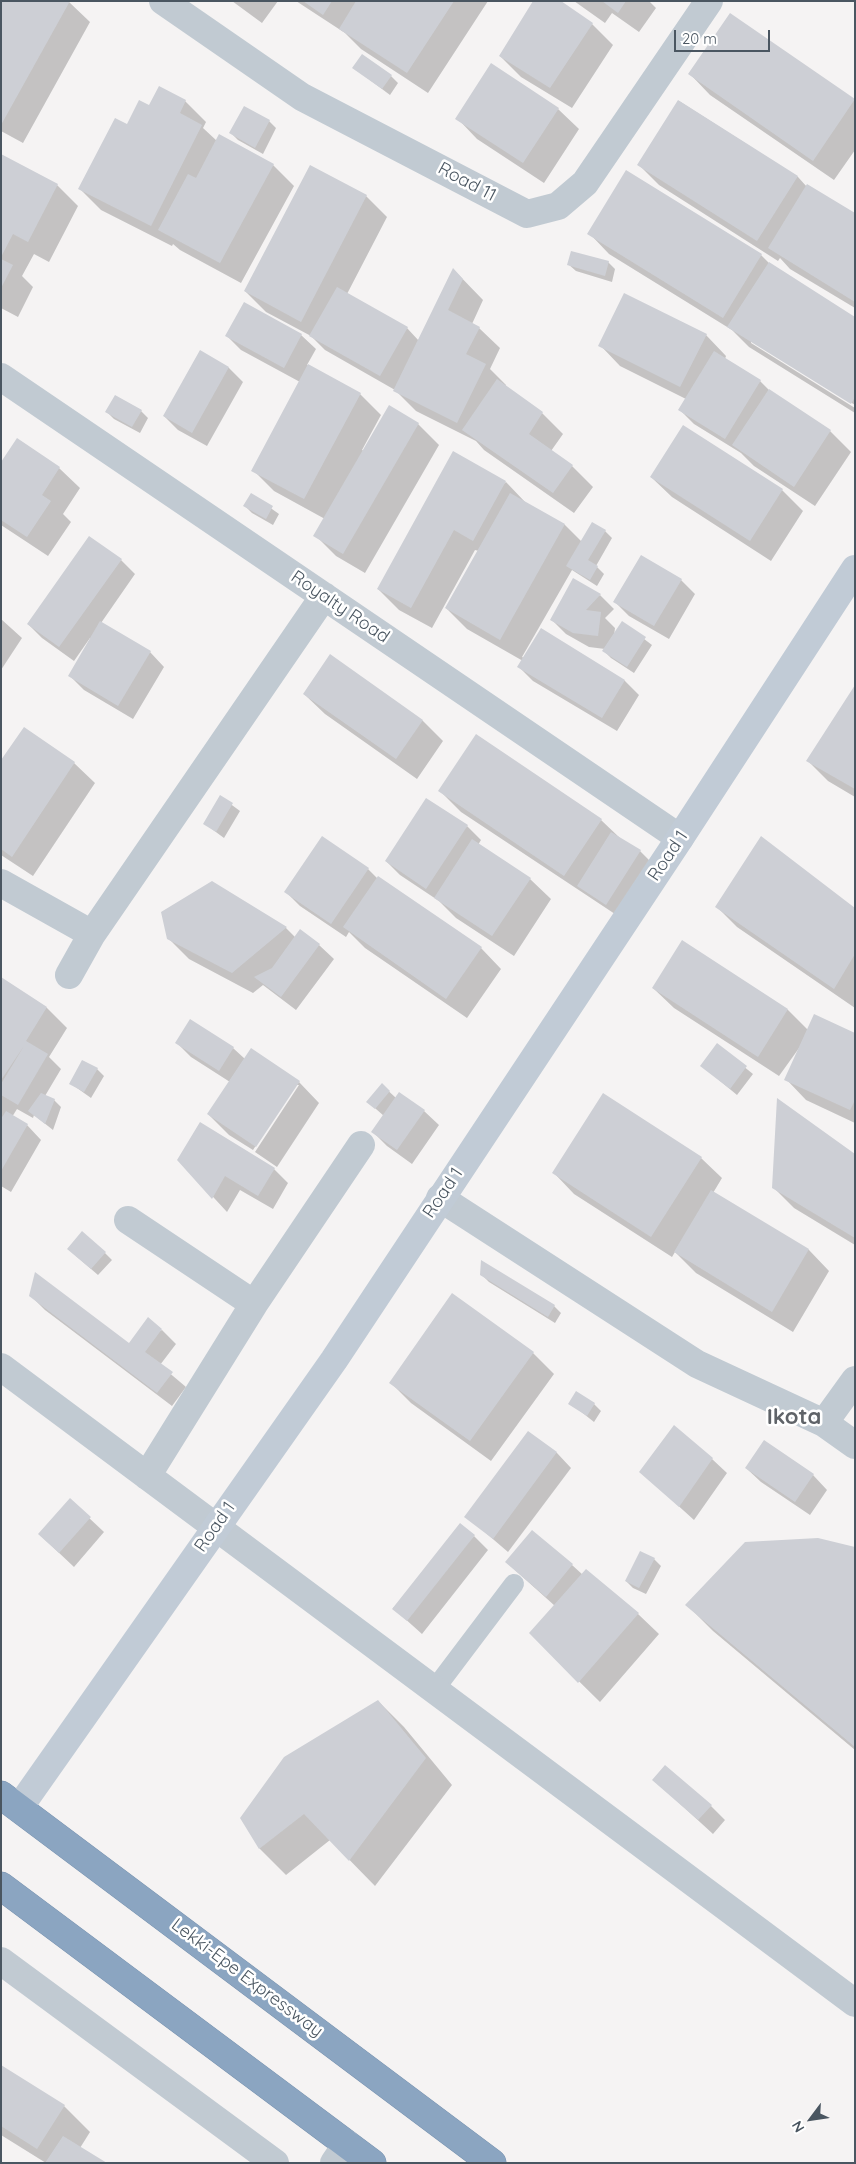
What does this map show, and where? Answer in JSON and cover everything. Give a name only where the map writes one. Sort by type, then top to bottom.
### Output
[{"type":"highway","name":"Lekki-Epe Expressway","points":[[10,1801],[492,2163]]},
{"type":"highway","points":[[1,1886],[340,2153],[372,2163]]},
{"type":"street","name":"Road 11","points":[[163,1],[302,97],[527,214],[558,206],[585,183],[709,1]]},
{"type":"street","name":"Royalty Road","points":[[1,377],[680,838]]},
{"type":"street","name":"Road 1","points":[[10,1801],[215,1527],[334,1360],[680,838],[855,569]]},
{"type":"street","points":[[69,975],[92,934],[324,596]]},
{"type":"street","points":[[1,883],[92,934]]},
{"type":"street","points":[[147,1476],[254,1304],[361,1145]]},
{"type":"street","points":[[440,1198],[697,1364],[824,1423],[855,1445]]},
{"type":"street","points":[[128,1220],[254,1304]]},
{"type":"street","points":[[1,1367],[855,2003]]},
{"type":"street","points":[[824,1423],[855,1380]]},
{"type":"street","points":[[1,1961],[275,2163]]},
{"type":"lane","points":[[434,1690],[514,1584]]},
{"type":"building","points":[[1,1],[70,1],[1,125]]},
{"type":"building","points":[[303,1],[332,1],[323,15]]},
{"type":"building","points":[[356,1],[454,1],[407,73],[339,29]]},
{"type":"building","points":[[533,1],[561,1],[593,23],[550,88],[499,56]]},
{"type":"building","points":[[602,1],[626,1],[618,13]]},
{"type":"building","points":[[730,13],[855,99],[813,161],[688,74]]},
{"type":"building","points":[[362,54],[392,75],[382,89],[352,68]]},
{"type":"building","points":[[491,63],[559,108],[523,163],[455,119]]},
{"type":"building","points":[[159,86],[186,100],[180,113],[202,125],[151,226],[78,189],[115,118],[127,124],[139,100],[149,105]]},
{"type":"building","points":[[678,100],[798,176],[757,241],[637,165]]},
{"type":"building","points":[[244,106],[270,120],[255,148],[229,133]]},
{"type":"building","points":[[219,134],[274,164],[220,263],[158,230],[188,174],[196,178]]},
{"type":"building","points":[[1,154],[58,184],[28,242],[13,234],[1,257]]},
{"type":"building","points":[[310,165],[367,195],[301,322],[244,291]]},
{"type":"building","points":[[626,170],[762,254],[723,318],[587,234]]},
{"type":"building","points":[[807,184],[855,213],[855,302],[768,248]]},
{"type":"building","points":[[571,251],[609,261],[605,276],[567,265]]},
{"type":"building","points":[[1,259],[13,265],[1,288]]},
{"type":"building","points":[[769,262],[855,317],[855,397],[851,404],[727,327]]},
{"type":"building","points":[[453,268],[463,279],[448,310],[480,327],[466,354],[486,364],[457,423],[393,391]]},
{"type":"building","points":[[337,287],[408,327],[380,376],[309,336]]},
{"type":"building","points":[[624,293],[707,334],[680,387],[598,346]]},
{"type":"building","points":[[244,302],[302,334],[284,368],[225,336]]},
{"type":"building","points":[[200,350],[229,367],[192,433],[163,416]]},
{"type":"building","points":[[714,351],[761,380],[725,439],[678,410]]},
{"type":"building","points":[[308,364],[361,393],[304,499],[251,471]]},
{"type":"building","points":[[497,379],[543,412],[529,434],[573,465],[553,493],[462,430]]},
{"type":"building","points":[[769,389],[831,430],[794,487],[732,445]]},
{"type":"building","points":[[115,395],[142,410],[132,427],[105,412]]},
{"type":"building","points":[[389,405],[419,423],[343,554],[313,536]]},
{"type":"building","points":[[683,425],[783,489],[750,541],[650,477]]},
{"type":"building","points":[[17,438],[60,467],[42,495],[51,501],[27,537],[1,520],[1,462]]},
{"type":"building","points":[[453,451],[506,481],[473,541],[454,530],[411,608],[377,589]]},
{"type":"building","points":[[251,493],[273,506],[266,519],[243,506]]},
{"type":"building","points":[[510,493],[565,524],[500,640],[445,608]]},
{"type":"building","points":[[592,522],[606,530],[588,560],[598,566],[590,580],[566,566]]},
{"type":"building","points":[[89,536],[122,559],[59,647],[27,624]]},
{"type":"building","points":[[641,555],[682,579],[654,626],[613,602]]},
{"type":"building","points":[[573,578],[601,594],[586,610],[601,612],[598,636],[573,633],[550,620]]},
{"type":"building","points":[[100,621],[151,651],[118,706],[68,676]]},
{"type":"building","points":[[622,621],[646,637],[627,667],[602,651]]},
{"type":"building","points":[[541,628],[625,680],[602,718],[517,667]]},
{"type":"building","points":[[330,654],[423,720],[396,759],[303,694]]},
{"type":"building","points":[[855,685],[855,789],[806,761]]},
{"type":"building","points":[[24,727],[75,762],[12,857],[1,849],[1,760]]},
{"type":"building","points":[[476,734],[602,819],[564,876],[438,791]]},
{"type":"building","points":[[220,795],[233,803],[216,832],[203,824]]},
{"type":"building","points":[[426,798],[468,825],[426,889],[385,861]]},
{"type":"building","points":[[611,832],[641,850],[606,905],[577,886]]},
{"type":"building","points":[[322,836],[369,868],[331,924],[284,892]]},
{"type":"building","points":[[761,836],[855,908],[855,954],[834,989],[715,907]]},
{"type":"building","points":[[472,839],[531,878],[492,936],[434,898]]},
{"type":"building","points":[[378,876],[482,947],[446,999],[343,927]]},
{"type":"building","points":[[212,881],[287,927],[232,973],[167,939],[161,912]]},
{"type":"building","points":[[300,929],[320,944],[281,997],[254,977],[272,968]]},
{"type":"building","points":[[682,940],[788,1009],[758,1057],[652,988]]},
{"type":"building","points":[[1,977],[47,1007],[26,1041],[48,1054],[18,1105],[1,1095],[1,1084],[24,1046],[1,1080]]},
{"type":"building","points":[[814,1014],[855,1033],[855,1100],[850,1110],[784,1080]]},
{"type":"building","points":[[190,1019],[234,1047],[219,1071],[175,1043]]},
{"type":"building","points":[[717,1043],[747,1066],[730,1089],[700,1066]]},
{"type":"building","points":[[251,1048],[300,1081],[256,1147],[207,1114]]},
{"type":"building","points":[[82,1060],[98,1068],[84,1092],[69,1084]]},
{"type":"building","points":[[382,1083],[390,1091],[375,1109],[366,1102]]},
{"type":"building","points":[[399,1092],[425,1110],[397,1150],[371,1132]]},
{"type":"building","points":[[41,1093],[55,1099],[45,1124],[28,1111]]},
{"type":"building","points":[[603,1093],[702,1157],[651,1237],[552,1173]]},
{"type":"building","points":[[777,1098],[855,1154],[855,1238],[772,1188]]},
{"type":"building","points":[[6,1111],[28,1124],[1,1171],[1,1119]]},
{"type":"building","points":[[200,1122],[275,1168],[258,1196],[225,1176],[212,1199],[177,1160]]},
{"type":"building","points":[[711,1190],[809,1249],[772,1312],[674,1252]]},
{"type":"building","points":[[82,1231],[106,1252],[91,1269],[67,1249]]},
{"type":"building","points":[[481,1260],[555,1305],[548,1317],[480,1275]]},
{"type":"building","points":[[35,1272],[129,1343],[148,1317],[162,1329],[145,1352],[173,1372],[157,1393],[29,1296]]},
{"type":"building","points":[[452,1293],[534,1352],[470,1441],[389,1383]]},
{"type":"building","points":[[576,1391],[595,1403],[587,1416],[568,1404]]},
{"type":"building","points":[[674,1425],[713,1458],[679,1507],[639,1472]]},
{"type":"building","points":[[528,1431],[557,1452],[493,1539],[464,1517]]},
{"type":"building","points":[[764,1440],[814,1474],[795,1502],[745,1468]]},
{"type":"building","points":[[70,1498],[91,1517],[59,1553],[38,1534]]},
{"type":"building","points":[[460,1523],[475,1535],[407,1621],[392,1609]]},
{"type":"building","points":[[532,1530],[573,1564],[546,1597],[505,1562]]},
{"type":"building","points":[[818,1538],[855,1547],[855,1747],[685,1605],[745,1542]]},
{"type":"building","points":[[640,1551],[655,1558],[639,1588],[625,1581]]},
{"type":"building","points":[[586,1569],[639,1613],[578,1683],[529,1633]]},
{"type":"building","points":[[378,1700],[426,1758],[349,1861],[304,1814],[259,1849],[240,1818],[284,1757]]},
{"type":"building","points":[[665,1765],[712,1805],[698,1820],[652,1780]]},
{"type":"building","points":[[1,2065],[65,2105],[37,2149],[1,2126]]},
{"type":"building","points":[[63,2136],[107,2163],[45,2163]]},
{"type":"district","name":"Ikota","points":[[794,1417]]}]
